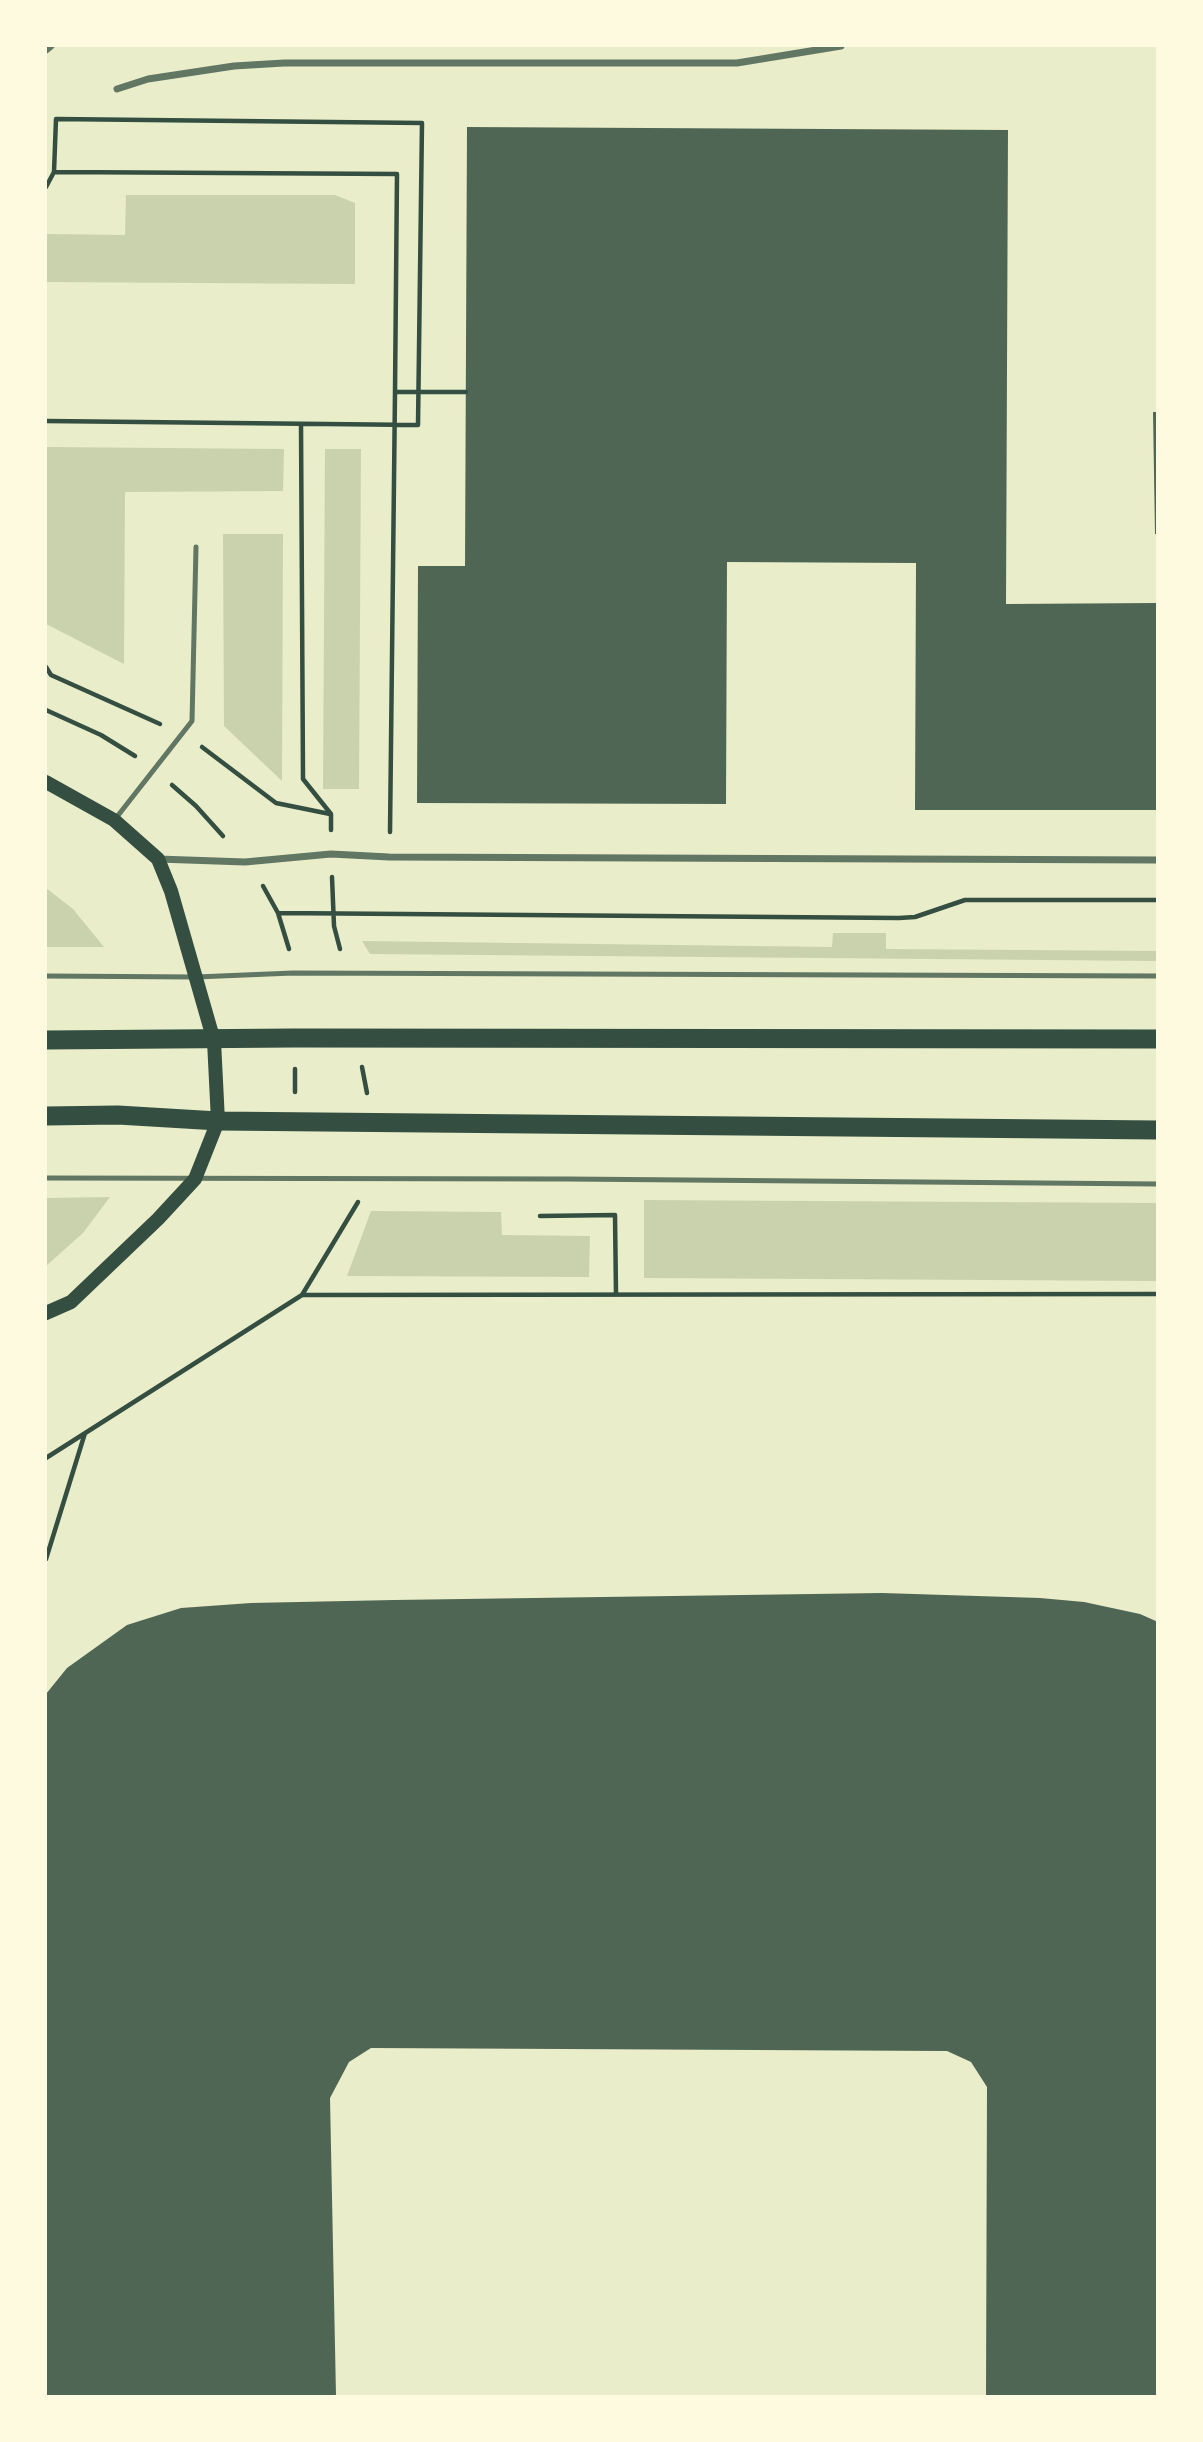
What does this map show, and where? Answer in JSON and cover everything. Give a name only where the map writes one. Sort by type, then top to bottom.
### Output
[{"type":"highway","points":[[46,1040],[1157,1039]]},
{"type":"highway","points":[[46,1116],[118,1115],[218,1121],[1157,1130]]},
{"type":"main road","points":[[46,782],[114,820],[158,859],[171,891],[214,1041],[218,1121],[195,1179],[158,1219],[71,1302],[46,1313]]},
{"type":"street","points":[[46,50],[51,46]]},
{"type":"street","points":[[117,89],[148,79],[234,66],[284,63],[737,63],[841,46]]},
{"type":"street","points":[[158,859],[245,862],[331,854],[389,857],[1157,860]]},
{"type":"lane","points":[[114,820],[192,721],[196,547]]},
{"type":"lane","points":[[46,976],[196,977],[293,973],[1157,976]]},
{"type":"lane","points":[[46,1178],[1157,1184]]},
{"type":"path","points":[[46,187],[54,172],[56,119],[422,124],[418,425],[46,421]]},
{"type":"path","points":[[54,172],[397,174],[389,857]]},
{"type":"path","points":[[395,392],[466,392]]},
{"type":"path","points":[[262,884],[278,913],[291,957]]},
{"type":"path","points":[[278,913],[899,918],[915,917],[965,900],[1157,900]]},
{"type":"path","points":[[540,1216],[615,1215],[616,1294]]},
{"type":"path","points":[[46,1458],[302,1295],[1157,1294]]},
{"type":"path","points":[[46,1559],[85,1433]]},
{"type":"green space","points":[[126,195],[335,195],[355,203],[355,284],[46,282],[46,234],[125,235]]},
{"type":"green space","points":[[46,447],[284,449],[283,491],[125,492],[124,664],[46,624]]},
{"type":"green space","points":[[325,449],[361,449],[359,789],[323,789]]},
{"type":"green space","points":[[223,534],[283,534],[282,781],[224,726]]},
{"type":"green space","points":[[46,888],[73,909],[104,947],[46,947]]},
{"type":"green space","points":[[833,933],[886,933],[886,949],[1157,951],[1157,961],[370,954],[362,941],[832,947]]},
{"type":"green space","points":[[110,1197],[83,1233],[46,1266],[46,1198]]},
{"type":"green space","points":[[644,1200],[1157,1203],[1157,1281],[644,1278]]},
{"type":"green space","points":[[371,1211],[501,1212],[502,1235],[590,1236],[589,1277],[347,1276]]},
{"type":"building","points":[[467,127],[1008,130],[1006,604],[1158,603],[1158,810],[915,810],[916,563],[727,562],[726,804],[417,803],[418,566],[465,566]]},
{"type":"building","points":[[1153,412],[1158,412],[1158,534],[1155,534]]},
{"type":"building","points":[[882,1593],[1084,1602],[1140,1614],[1158,1622],[1158,2396],[986,2396],[987,2087],[971,2062],[947,2051],[371,2048],[349,2062],[330,2098],[336,2396],[46,2396],[46,1694],[67,1668],[127,1625],[181,1608],[251,1603]]}]
